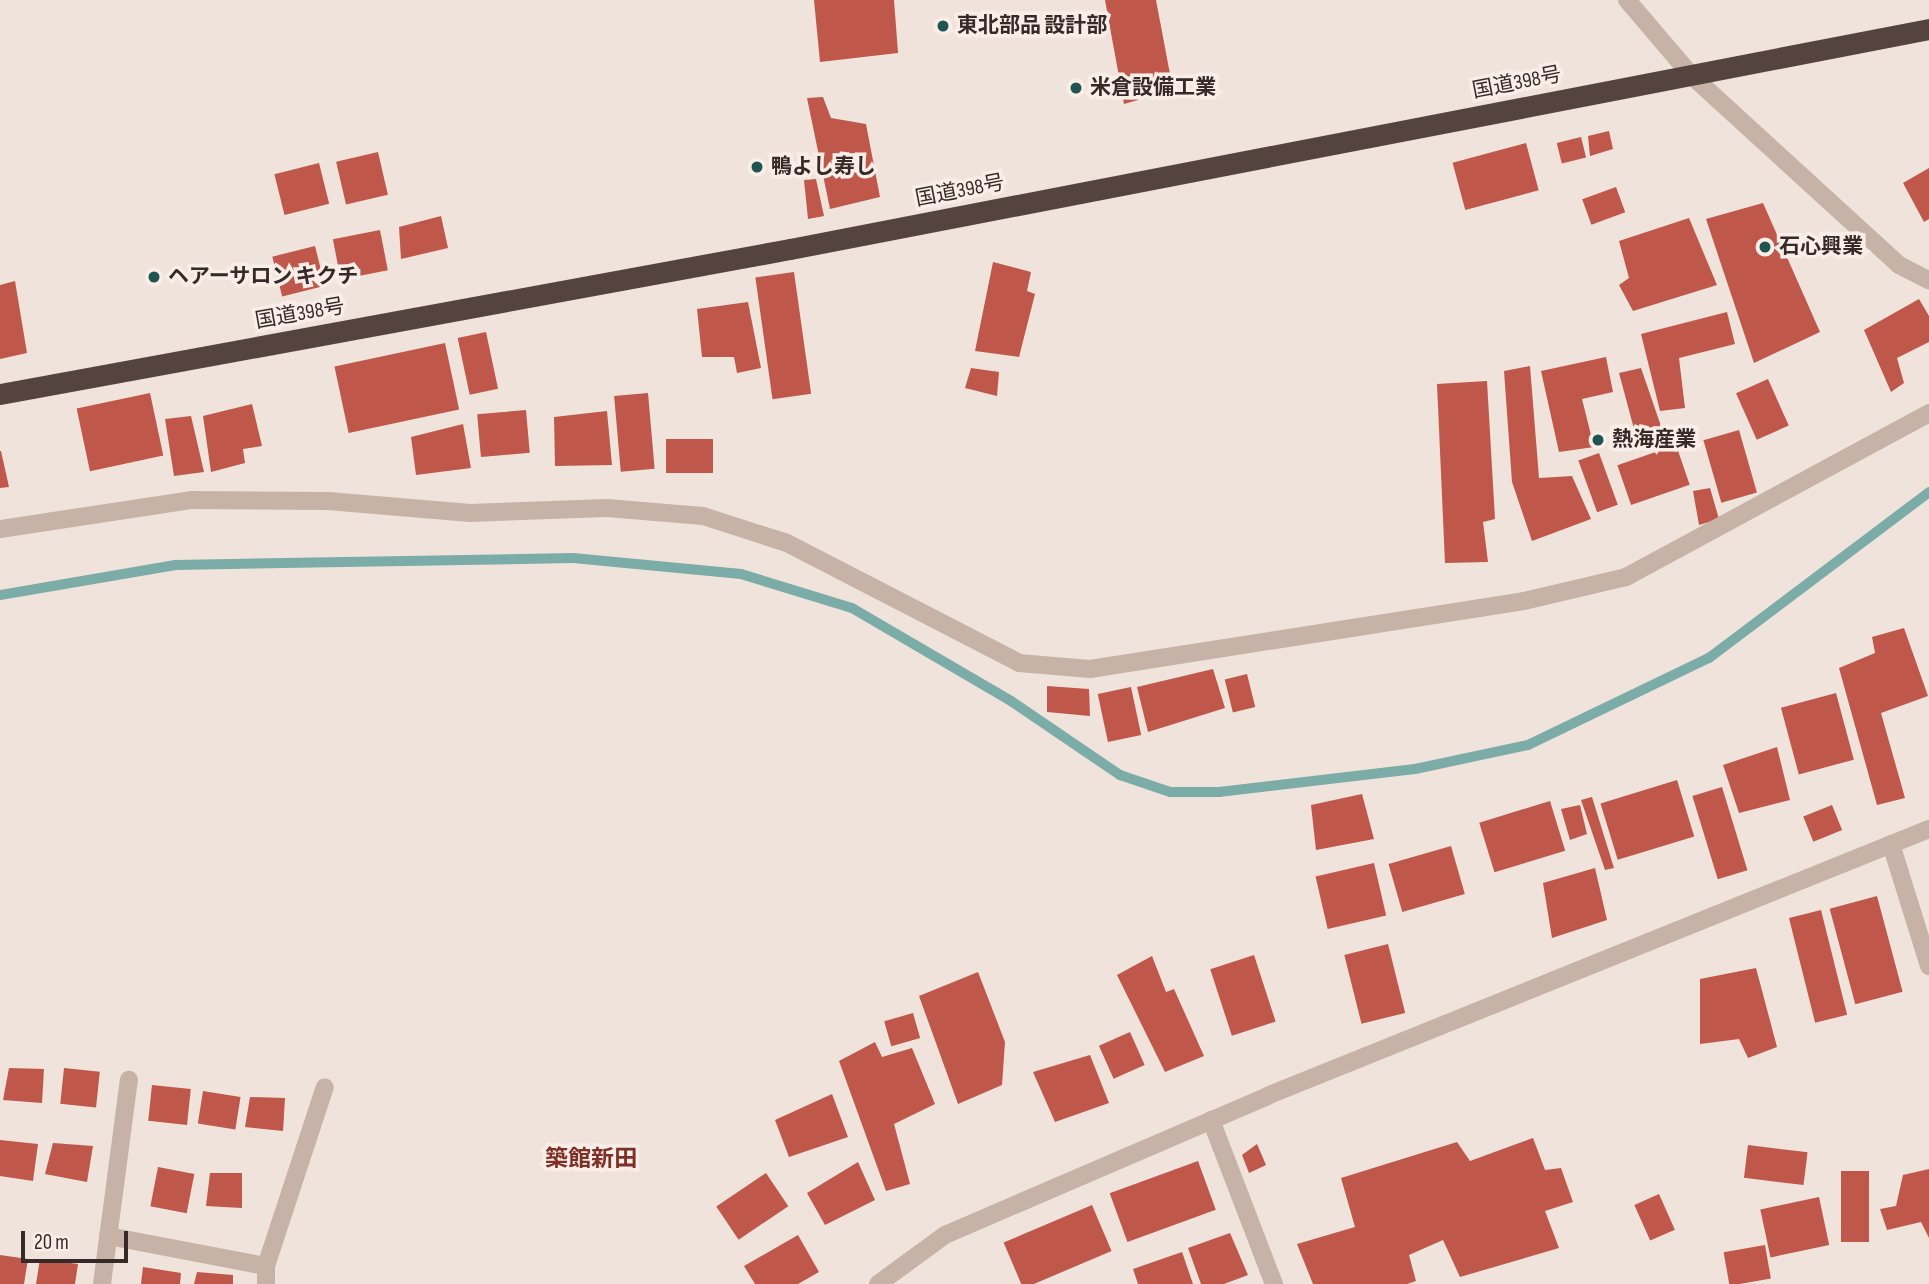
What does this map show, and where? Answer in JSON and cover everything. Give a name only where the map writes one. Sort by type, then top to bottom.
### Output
[{"type":"highway","name":"国道398号","points":[[0,394],[790,249],[1929,29]]},
{"type":"street","points":[[1627,0],[1691,75],[1899,265],[1929,280]]},
{"type":"street","points":[[0,529],[191,500],[328,501],[470,513],[607,508],[703,516],[787,543],[1018,663],[1090,668],[1524,601],[1626,577],[1929,413]]},
{"type":"street","points":[[878,1284],[945,1235],[1211,1120],[1929,829]]},
{"type":"street","points":[[1891,844],[1929,966]]},
{"type":"street","points":[[102,1284],[129,1080]]},
{"type":"street","points":[[108,1236],[266,1275],[325,1087]]},
{"type":"street","points":[[1211,1120],[1274,1284]]},
{"type":"building","points":[[814,0],[894,0],[898,53],[820,62]]},
{"type":"building","points":[[1105,0],[1156,0],[1173,90],[1124,104]]},
{"type":"building","points":[[823,97],[831,118],[866,124],[880,197],[830,209],[807,98]]},
{"type":"building","points":[[1609,131],[1613,149],[1590,156],[1588,136]]},
{"type":"building","points":[[1581,137],[1586,157],[1562,163],[1557,143]]},
{"type":"building","points":[[1526,143],[1539,190],[1465,210],[1453,163]]},
{"type":"building","points":[[378,152],[388,195],[346,205],[336,162]]},
{"type":"building","points":[[319,163],[329,204],[285,215],[274,174]]},
{"type":"building","points":[[1929,168],[1929,219],[1924,222],[1903,183]]},
{"type":"building","points":[[816,179],[824,216],[808,219],[804,180]]},
{"type":"building","points":[[1616,187],[1625,212],[1591,225],[1582,199]]},
{"type":"building","points":[[1763,203],[1820,332],[1754,363],[1706,219]]},
{"type":"building","points":[[441,216],[448,248],[401,259],[399,227]]},
{"type":"building","points":[[1689,218],[1717,285],[1633,311],[1619,285],[1629,278],[1619,241]]},
{"type":"building","points":[[380,230],[388,270],[341,279],[333,239]]},
{"type":"building","points":[[315,246],[325,286],[282,296],[272,257]]},
{"type":"building","points":[[993,262],[1031,272],[1027,291],[1035,294],[1019,357],[975,351]]},
{"type":"building","points":[[794,272],[811,394],[772,399],[755,277]]},
{"type":"building","points":[[15,281],[27,353],[0,359],[0,285]]},
{"type":"building","points":[[1919,299],[1929,316],[1929,342],[1897,358],[1904,383],[1891,392],[1864,330]]},
{"type":"building","points":[[748,302],[761,368],[737,373],[734,357],[702,357],[697,309]]},
{"type":"building","points":[[1727,312],[1735,344],[1679,358],[1685,408],[1660,411],[1641,334]]},
{"type":"building","points":[[486,332],[498,389],[470,395],[458,338]]},
{"type":"building","points":[[445,343],[459,410],[349,433],[334,366]]},
{"type":"building","points":[[1606,357],[1613,392],[1582,399],[1594,447],[1559,452],[1541,371]]},
{"type":"building","points":[[1530,366],[1539,478],[1572,476],[1591,519],[1532,541],[1512,482],[1504,371]]},
{"type":"building","points":[[971,368],[999,372],[997,396],[965,388]]},
{"type":"building","points":[[1641,368],[1663,432],[1637,440],[1619,373]]},
{"type":"building","points":[[1768,379],[1789,426],[1757,440],[1736,393]]},
{"type":"building","points":[[1487,381],[1495,519],[1483,522],[1488,562],[1445,563],[1437,384]]},
{"type":"building","points":[[150,393],[163,456],[90,471],[77,409]]},
{"type":"building","points":[[648,393],[655,469],[621,472],[614,396]]},
{"type":"building","points":[[252,404],[262,446],[243,449],[245,463],[211,472],[203,416]]},
{"type":"building","points":[[526,410],[530,453],[481,457],[477,414]]},
{"type":"building","points":[[607,411],[612,465],[555,466],[554,417]]},
{"type":"building","points":[[191,416],[204,472],[174,476],[165,419]]},
{"type":"building","points":[[463,424],[471,468],[416,475],[411,437]]},
{"type":"building","points":[[1739,430],[1757,492],[1721,503],[1703,440]]},
{"type":"building","points":[[666,439],[713,439],[713,473],[666,473]]},
{"type":"building","points":[[1676,445],[1690,485],[1631,505],[1617,465]]},
{"type":"building","points":[[1,451],[9,487],[0,488]]},
{"type":"building","points":[[1599,453],[1618,505],[1597,512],[1578,461]]},
{"type":"building","points":[[1710,488],[1719,519],[1699,525],[1693,491]]},
{"type":"building","points":[[1904,628],[1928,696],[1881,713],[1905,798],[1877,805],[1839,668],[1875,653],[1872,637]]},
{"type":"building","points":[[1213,669],[1225,708],[1148,732],[1137,687]]},
{"type":"building","points":[[1247,674],[1255,707],[1233,713],[1225,680]]},
{"type":"building","points":[[1047,686],[1089,689],[1090,716],[1047,712]]},
{"type":"building","points":[[1131,687],[1141,735],[1108,742],[1098,694]]},
{"type":"building","points":[[1836,693],[1854,760],[1799,774],[1781,708]]},
{"type":"building","points":[[1777,747],[1790,800],[1739,813],[1723,765]]},
{"type":"building","points":[[1677,780],[1694,836],[1618,860],[1600,803]]},
{"type":"building","points":[[1722,787],[1747,870],[1718,879],[1692,796]]},
{"type":"building","points":[[1362,794],[1374,839],[1316,850],[1311,805]]},
{"type":"building","points":[[1592,797],[1614,868],[1605,870],[1581,800]]},
{"type":"building","points":[[1550,801],[1565,851],[1494,872],[1479,823]]},
{"type":"building","points":[[1580,805],[1587,834],[1570,840],[1561,809]]},
{"type":"building","points":[[1832,805],[1842,830],[1813,842],[1803,817]]},
{"type":"building","points":[[1451,846],[1465,894],[1402,912],[1389,864]]},
{"type":"building","points":[[1374,863],[1386,916],[1328,929],[1316,876]]},
{"type":"building","points":[[1595,868],[1607,920],[1552,938],[1543,883]]},
{"type":"building","points":[[1877,896],[1903,992],[1855,1004],[1830,909]]},
{"type":"building","points":[[1821,910],[1847,1015],[1815,1023],[1789,918]]},
{"type":"building","points":[[1388,944],[1405,1013],[1362,1024],[1344,955]]},
{"type":"building","points":[[1254,955],[1276,1022],[1232,1036],[1210,969]]},
{"type":"building","points":[[1152,956],[1166,992],[1174,989],[1204,1056],[1165,1072],[1117,975]]},
{"type":"building","points":[[1756,968],[1777,1047],[1748,1058],[1739,1039],[1700,1044],[1700,979]]},
{"type":"building","points":[[978,972],[1005,1042],[1002,1085],[958,1104],[919,996]]},
{"type":"building","points":[[913,1013],[920,1038],[891,1046],[884,1021]]},
{"type":"building","points":[[1130,1032],[1145,1065],[1114,1079],[1099,1046]]},
{"type":"building","points":[[875,1042],[882,1057],[912,1048],[935,1104],[894,1124],[910,1184],[886,1191],[839,1061]]},
{"type":"building","points":[[1090,1055],[1109,1103],[1055,1122],[1033,1072]]},
{"type":"building","points":[[9,1068],[44,1069],[42,1103],[3,1100]]},
{"type":"building","points":[[64,1068],[100,1072],[96,1108],[60,1104]]},
{"type":"building","points":[[152,1085],[191,1089],[187,1125],[148,1121]]},
{"type":"building","points":[[203,1091],[241,1097],[235,1130],[198,1124]]},
{"type":"building","points":[[832,1094],[848,1137],[789,1157],[775,1120]]},
{"type":"building","points":[[250,1097],[285,1098],[283,1131],[245,1127]]},
{"type":"building","points":[[1533,1138],[1545,1170],[1561,1168],[1573,1202],[1545,1211],[1559,1248],[1460,1277],[1443,1240],[1409,1255],[1416,1281],[1407,1284],[1313,1284],[1297,1244],[1355,1227],[1341,1178],[1457,1142],[1470,1161]]},
{"type":"building","points":[[0,1140],[38,1144],[33,1181],[0,1176]]},
{"type":"building","points":[[53,1143],[93,1146],[87,1182],[45,1174]]},
{"type":"building","points":[[1257,1144],[1266,1165],[1249,1173],[1242,1155]]},
{"type":"building","points":[[1748,1145],[1808,1152],[1804,1185],[1744,1178]]},
{"type":"building","points":[[1198,1161],[1216,1210],[1127,1242],[1110,1193]]},
{"type":"building","points":[[858,1162],[875,1200],[825,1225],[807,1193]]},
{"type":"building","points":[[158,1167],[194,1174],[187,1213],[150,1206]]},
{"type":"building","points":[[1929,1169],[1929,1238],[1921,1222],[1887,1230],[1880,1209],[1896,1206],[1903,1175]]},
{"type":"building","points":[[1841,1171],[1869,1171],[1869,1242],[1841,1242]]},
{"type":"building","points":[[210,1173],[242,1173],[242,1208],[206,1206]]},
{"type":"building","points":[[766,1173],[788,1206],[739,1240],[716,1207]]},
{"type":"building","points":[[1659,1194],[1675,1230],[1650,1241],[1634,1205]]},
{"type":"building","points":[[1819,1197],[1829,1245],[1770,1257],[1760,1209]]},
{"type":"building","points":[[1092,1205],[1112,1251],[1034,1284],[1021,1284],[1004,1243]]},
{"type":"building","points":[[1230,1233],[1248,1275],[1224,1284],[1201,1284],[1188,1248]]},
{"type":"building","points":[[798,1235],[819,1272],[798,1284],[755,1284],[744,1266]]},
{"type":"building","points":[[1765,1245],[1771,1278],[1729,1284],[1724,1252]]},
{"type":"building","points":[[1182,1252],[1193,1284],[1138,1284],[1133,1269]]},
{"type":"building","points":[[0,1255],[28,1259],[24,1284],[0,1284]]},
{"type":"building","points":[[40,1259],[78,1264],[75,1284],[36,1284]]},
{"type":"building","points":[[143,1267],[181,1273],[180,1284],[141,1284]]},
{"type":"building","points":[[197,1272],[233,1275],[233,1284],[194,1284]]},
{"type":"waterway","points":[[0,595],[175,565],[573,558],[741,574],[852,608],[1011,701],[1120,775],[1170,792],[1219,792],[1415,769],[1528,745],[1709,658],[1929,492]]},
{"type":"place","name":"東北部品 設計部","points":[[943,26]]},
{"type":"place","name":"米倉設備工業","points":[[1076,88]]},
{"type":"place","name":"鴨よし寿し","points":[[757,167]]},
{"type":"place","name":"石心興業","points":[[1765,247]]},
{"type":"place","name":"ヘアーサロン キクチ","points":[[154,277]]},
{"type":"place","name":"熱海産業","points":[[1598,440]]},
{"type":"district","name":"築館新田","points":[[591,1159]]}]
